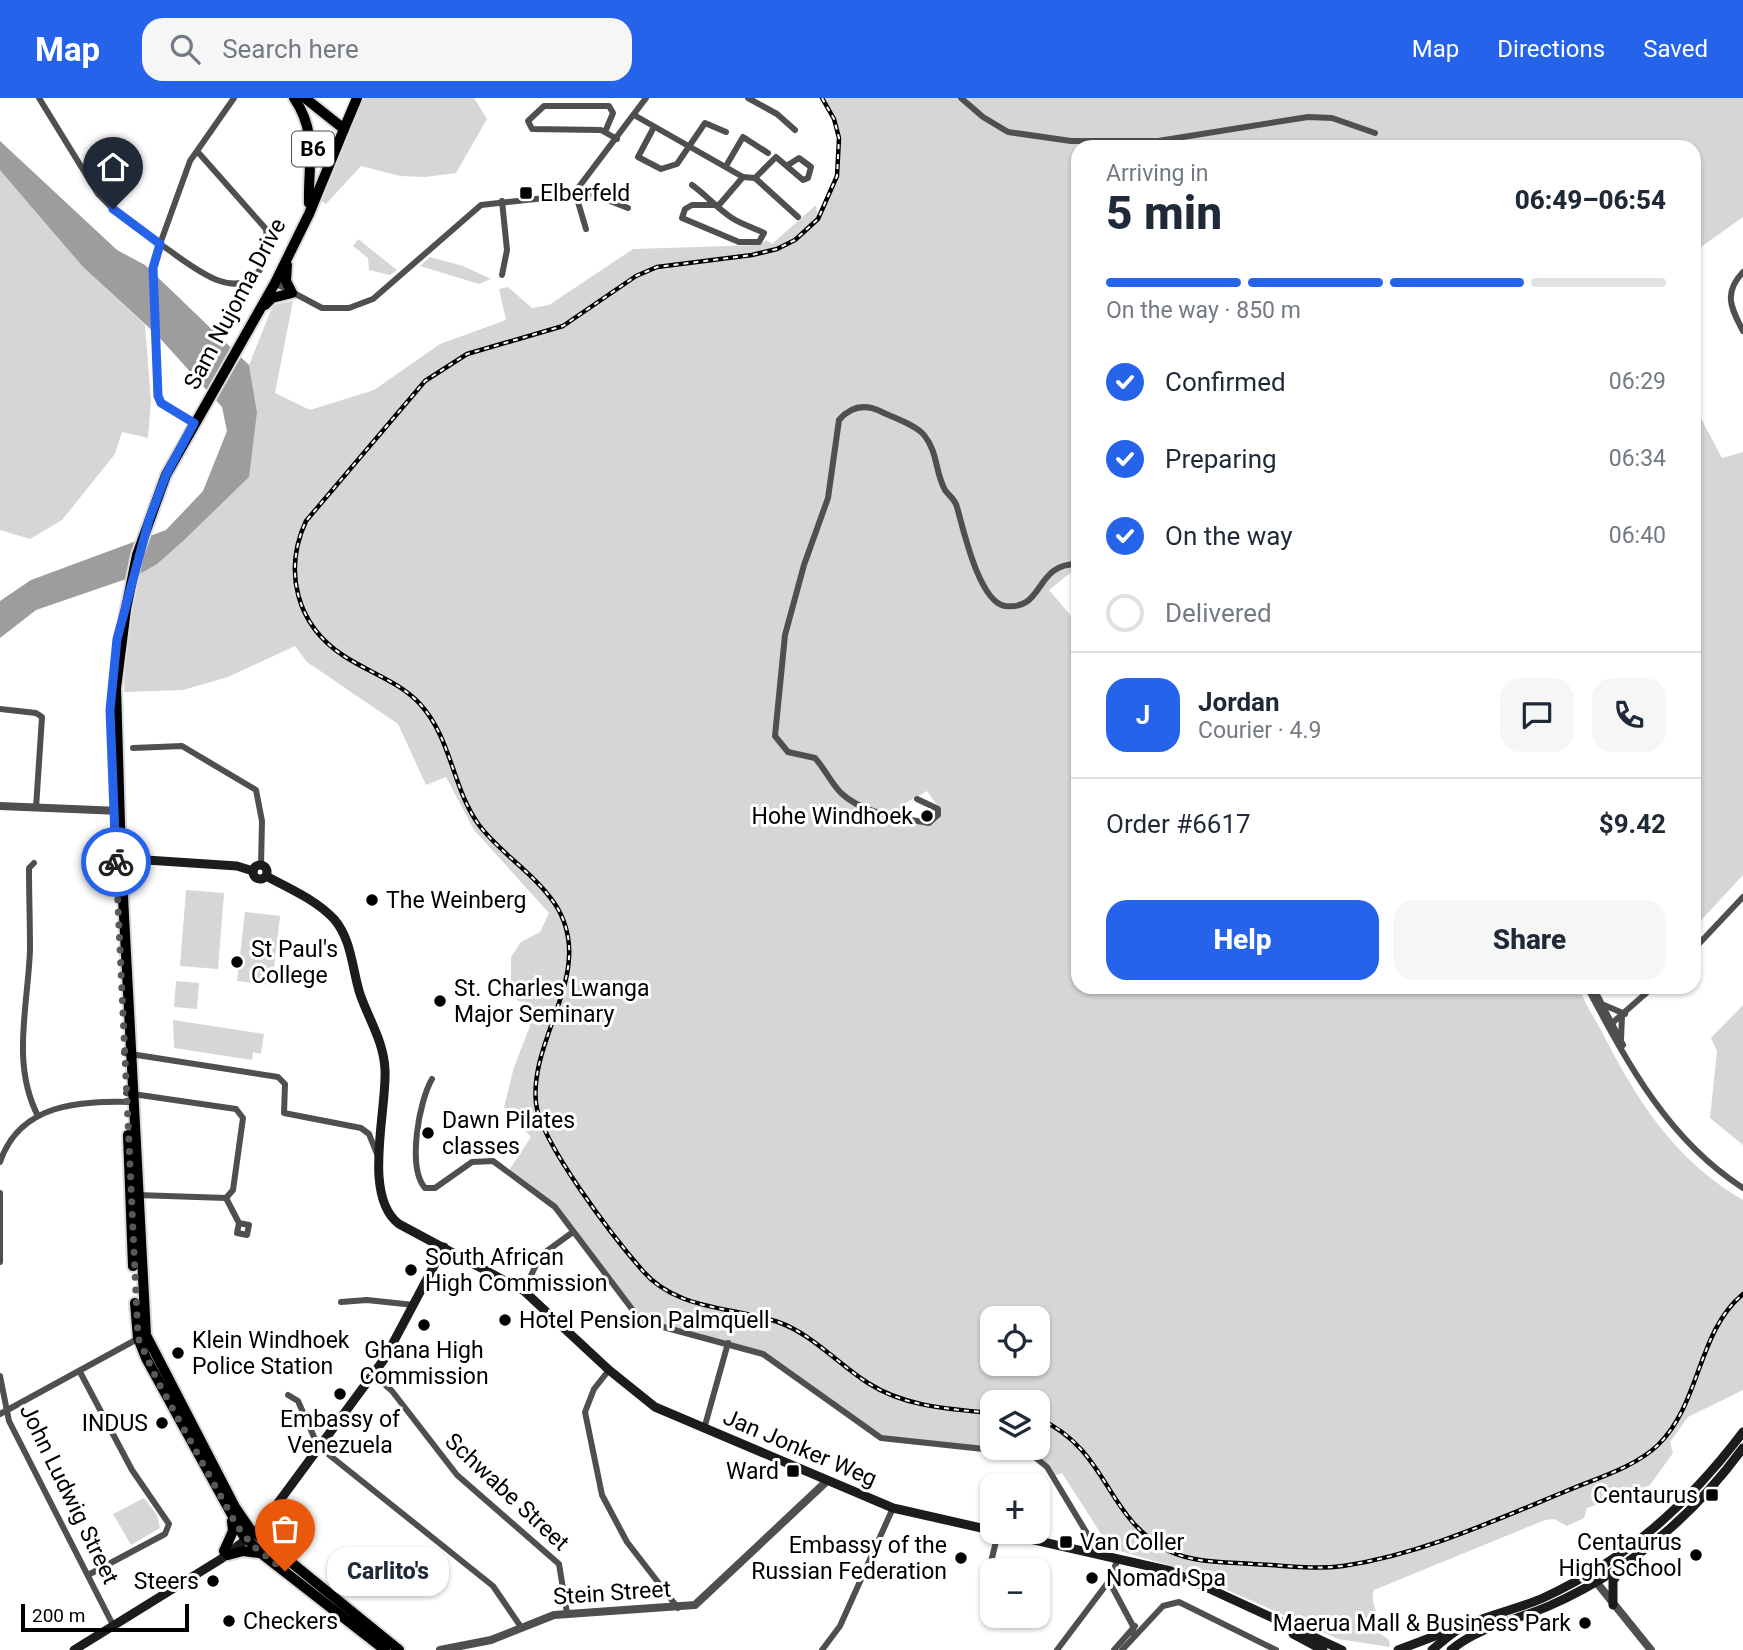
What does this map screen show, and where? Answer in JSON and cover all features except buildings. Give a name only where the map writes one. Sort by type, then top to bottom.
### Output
[{"type":"highway","name":"B6","points":[[294,98],[307,122],[312,146],[309,203]]},
{"type":"highway","name":"B6","points":[[304,98],[342,128],[304,219]]},
{"type":"highway","name":"Sam Nujoma Drive","points":[[342,128],[275,282],[166,475],[149,520],[130,586],[117,639],[111,689],[142,1337],[229,1512],[399,1650]]},
{"type":"highway","points":[[257,316],[272,298],[292,293],[286,281],[289,254]]},
{"type":"highway","name":"Sam Nujoma Drive","points":[[142,1337],[262,1554],[385,1650]]},
{"type":"highway","points":[[229,1512],[233,1531],[226,1553],[243,1551],[262,1554]]},
{"type":"main road","name":"Sam Nujoma Drive","points":[[342,128],[354,98]]},
{"type":"main road","points":[[118,858],[257,868]]},
{"type":"main road","name":"Jan Jonker Weg","points":[[257,868],[267,869],[267,876],[319,907],[335,921],[345,936],[360,993],[384,1054],[380,1158],[386,1210],[392,1218],[524,1291],[646,1402],[827,1482],[893,1508],[980,1529]]},
{"type":"main road","points":[[74,1650],[226,1553],[251,1532],[374,1375],[444,1247]]},
{"type":"main road","points":[[1398,1650],[1450,1629],[1541,1599],[1590,1573],[1672,1515],[1702,1485],[1743,1432]]},
{"type":"main road","points":[[1451,1650],[1473,1635],[1546,1607],[1596,1583],[1623,1566],[1675,1527],[1723,1475],[1743,1448]]},
{"type":"main road","name":"Jan Jonker Weg","points":[[1049,1544],[1171,1571],[1342,1650]]},
{"type":"main road","points":[[1613,1605],[1613,1581],[1623,1566]]},
{"type":"main road","name":"Jan Jonker Weg","points":[[1265,1616],[1324,1650]]},
{"type":"main road","points":[[1432,1650],[1462,1627]]},
{"type":"street","points":[[39,98],[98,194],[113,209],[160,244],[223,283],[246,281],[261,269],[266,256],[265,229],[197,150]]},
{"type":"street","points":[[194,423],[161,403],[158,396],[153,268],[183,178],[197,150],[234,98]]},
{"type":"street","points":[[275,282],[308,302],[335,310],[364,303],[477,208],[502,201],[564,196],[577,190],[646,98]]},
{"type":"street","points":[[748,98],[777,114],[795,130]]},
{"type":"street","points":[[961,98],[983,117],[1008,132],[1071,141]]},
{"type":"street","points":[[606,132],[613,113],[609,106],[544,106],[528,121],[532,129],[606,132],[617,139]]},
{"type":"street","points":[[634,115],[743,177],[755,178],[797,217]]},
{"type":"street","points":[[1164,140],[1308,117],[1332,118],[1375,133]]},
{"type":"street","points":[[654,127],[638,155],[662,169],[672,167],[691,147],[705,123],[726,132]]},
{"type":"street","points":[[726,166],[743,137],[768,153]]},
{"type":"street","points":[[755,178],[776,157],[788,165]]},
{"type":"street","points":[[692,185],[719,205],[732,218],[764,233],[759,242],[739,242],[682,218],[685,208],[692,205],[719,205],[743,177]]},
{"type":"street","points":[[577,190],[628,208]]},
{"type":"street","points":[[577,190],[586,229]]},
{"type":"street","points":[[502,201],[507,250],[502,275]]},
{"type":"street","points":[[1743,272],[1731,286],[1729,295],[1743,331]]},
{"type":"street","points":[[916,799],[937,809],[933,820],[924,822],[871,809],[843,795],[815,758],[788,752],[775,736],[785,635],[804,565],[828,498],[839,420],[852,410],[867,407],[922,431],[936,455],[946,490],[957,506],[975,567],[992,597],[1000,604],[1016,605],[1030,601],[1038,591],[1041,580],[1063,565],[1071,564]]},
{"type":"street","points":[[0,709],[36,713],[42,717],[36,808]]},
{"type":"street","points":[[133,748],[182,746],[256,790],[262,821],[257,868]]},
{"type":"street","points":[[0,806],[117,811]]},
{"type":"street","points":[[34,863],[29,868],[30,950],[23,1064],[26,1087],[38,1116]]},
{"type":"street","points":[[1701,942],[1743,897]]},
{"type":"street","points":[[1591,994],[1621,1039],[1625,1053]]},
{"type":"street","points":[[1597,994],[1625,1053],[1668,1123],[1707,1163],[1743,1188]]},
{"type":"street","points":[[1611,1025],[1646,994]]},
{"type":"street","points":[[1604,1005],[1623,1015]]},
{"type":"street","points":[[1621,1039],[1623,1015]]},
{"type":"street","points":[[127,1053],[278,1077],[285,1084],[284,1112],[361,1128],[372,1138],[380,1158]]},
{"type":"street","points":[[432,1079],[422,1101],[417,1136],[419,1177],[425,1188],[435,1188],[472,1162],[494,1161],[555,1207],[641,1321],[728,1343],[777,1362],[881,1438],[1013,1451],[1038,1457],[1047,1467],[1100,1555]]},
{"type":"street","points":[[0,1162],[16,1135],[38,1116],[57,1106],[129,1097],[239,1110],[243,1118],[233,1190],[226,1198]]},
{"type":"street","points":[[0,1193],[0,1262]]},
{"type":"street","points":[[135,1195],[226,1198]]},
{"type":"street","points":[[226,1198],[239,1223]]},
{"type":"street","points":[[524,1291],[540,1256],[573,1232]]},
{"type":"street","points":[[341,1302],[368,1300],[414,1305]]},
{"type":"street","points":[[3,1413],[142,1337]]},
{"type":"street","points":[[704,1429],[728,1343]]},
{"type":"street","points":[[609,1370],[594,1389],[585,1412],[589,1442],[602,1495],[627,1542],[678,1608]]},
{"type":"street","points":[[80,1371],[132,1470],[169,1524],[165,1534],[88,1576]]},
{"type":"street","name":"Schwabe Street","points":[[374,1375],[392,1391],[457,1475],[559,1564],[567,1613]]},
{"type":"street","name":"John Ludwig Street","points":[[0,1376],[3,1413],[88,1576],[116,1623]]},
{"type":"street","points":[[288,1395],[298,1401],[318,1446],[493,1586],[521,1627]]},
{"type":"street","name":"Stein Street","points":[[440,1650],[491,1640],[543,1617],[567,1613],[678,1608],[699,1603],[827,1482]]},
{"type":"street","points":[[822,1650],[840,1626],[893,1508]]},
{"type":"street","points":[[1057,1650],[1109,1581],[1118,1559]]},
{"type":"street","points":[[1590,1573],[1651,1650]]},
{"type":"street","points":[[1109,1581],[1133,1626],[1134,1636]]},
{"type":"street","points":[[1122,1650],[1142,1626],[1166,1604],[1184,1603],[1276,1650]]},
{"type":"street","points":[[1133,1626],[1142,1626]]},
{"type":"street","points":[[1114,1650],[1133,1626]]},
{"type":"shaded area","points":[[363,98],[474,98],[487,119],[456,173],[425,177],[400,176],[361,166],[326,204],[320,200]]},
{"type":"shaded area","points":[[822,98],[1743,98],[1743,217],[1701,247],[1701,140],[1071,140],[1071,572],[1049,590],[1071,616],[1071,994],[1582,994],[1628,1080],[1659,1126],[1697,1166],[1743,1200],[1743,1390],[1688,1417],[1670,1442],[1673,1453],[1650,1485],[1587,1508],[1584,1518],[1567,1526],[1554,1519],[1545,1520],[1374,1590],[1373,1601],[1381,1634],[1389,1640],[1390,1647],[1338,1639],[1175,1567],[1110,1548],[1062,1473],[1053,1476],[1040,1460],[1050,1460],[1050,1390],[980,1390],[980,1450],[887,1439],[763,1354],[646,1324],[555,1207],[509,1170],[531,1137],[504,1107],[514,1067],[530,1026],[528,1002],[518,1001],[511,992],[511,957],[521,942],[540,932],[549,913],[474,830],[446,777],[426,785],[398,724],[307,662],[295,646],[228,677],[183,690],[124,692],[125,658],[137,575],[157,564],[257,412],[249,365],[273,305],[293,301],[275,393],[310,410],[374,390],[440,344],[506,320],[499,289],[508,287],[532,308],[549,305],[633,249],[760,245],[766,240],[772,244],[816,205],[818,218],[835,173],[838,142],[831,112]],"holes":[[[927,791],[941,811],[939,819],[932,824],[894,816],[906,803]]]},
{"type":"shaded area","points":[[0,141],[117,250],[145,265],[249,365],[257,412],[249,477],[157,564],[138,575],[36,610],[0,638],[0,601],[31,580],[166,530],[203,491],[227,431],[222,407],[157,335],[83,267],[0,170]]},
{"type":"shaded area","points":[[0,168],[83,267],[145,325],[151,401],[148,438],[122,432],[115,454],[62,520],[30,539],[0,530]]},
{"type":"shaded area","points":[[358,239],[397,270],[390,275],[369,270],[368,258],[353,246]]},
{"type":"shaded area","points":[[430,257],[463,266],[491,279],[479,284],[420,266]]},
{"type":"shaded area","points":[[1701,418],[1722,458],[1743,452],[1743,875],[1701,920]]},
{"type":"shaded area","points":[[186,890],[224,893],[218,969],[180,966]]},
{"type":"shaded area","points":[[245,912],[280,916],[272,985],[237,981]]},
{"type":"shaded area","points":[[176,981],[199,983],[197,1009],[174,1007]]},
{"type":"shaded area","points":[[1743,1005],[1743,1145],[1710,1118],[1717,1051],[1711,1038]]},
{"type":"shaded area","points":[[173,1020],[264,1034],[261,1054],[253,1052],[252,1060],[174,1048]]},
{"type":"shaded area","points":[[144,1498],[157,1515],[160,1528],[131,1545],[113,1514]]},
{"type":"railway","points":[[822,98],[834,119],[839,138],[837,176],[818,219],[795,240],[777,249],[752,255],[657,267],[636,276],[563,326],[467,354],[425,381],[306,521],[295,559],[295,578],[305,613],[328,643],[353,662],[403,689],[420,704],[439,732],[463,795],[479,825],[555,904],[566,929],[569,954],[566,978],[542,1053],[536,1103],[550,1141],[564,1165],[597,1213],[642,1270],[671,1293],[688,1300],[790,1327],[882,1391],[928,1406],[980,1412]]},
{"type":"railway","points":[[1050,1425],[1080,1448],[1131,1521],[1169,1551],[1210,1561],[1309,1567],[1343,1566],[1372,1561],[1455,1536],[1613,1472],[1648,1453],[1672,1428],[1692,1389],[1716,1328],[1743,1294]]},
{"type":"way so far","points":[[116,862],[138,1338],[157,1380],[237,1526],[252,1545],[285,1571]]},
{"type":"place","name":"Elberfeld","points":[[526,193]]},
{"type":"place","name":"Hohe Windhoek","points":[[927,816]]},
{"type":"place","name":"The Weinberg","points":[[372,900]]},
{"type":"place","name":"St Paul's College","points":[[237,962]]},
{"type":"place","name":"St. Charles Lwanga Major Seminary","points":[[440,1001]]},
{"type":"place","name":"Dawn Pilates classes","points":[[428,1133]]},
{"type":"place","name":"South African High Commission","points":[[411,1270]]},
{"type":"place","name":"Hotel Pension Palmquell","points":[[505,1320]]},
{"type":"place","name":"Ghana High Commission","points":[[424,1325]]},
{"type":"place","name":"Klein Windhoek Police Station","points":[[178,1353]]},
{"type":"place","name":"Embassy of Venezuela","points":[[340,1394]]},
{"type":"place","name":"INDUS","points":[[162,1423]]},
{"type":"place","name":"Ward","points":[[793,1471]]},
{"type":"place","name":"Centaurus","points":[[1712,1495]]},
{"type":"place","name":"Van Coller","points":[[1066,1542]]},
{"type":"place","name":"Centaurus High School","points":[[1696,1555]]},
{"type":"place","name":"Embassy of the Russian Federation","points":[[961,1558]]},
{"type":"place","name":"Carlito's","points":[[285,1571]]},
{"type":"place","name":"Nomad Spa","points":[[1092,1578]]},
{"type":"place","name":"Steers","points":[[213,1581]]},
{"type":"place","name":"Checkers","points":[[229,1621]]},
{"type":"place","name":"Maerua Mall & Business Park","points":[[1585,1623]]},
{"type":"route","points":[[113,209],[160,244],[153,268],[158,396],[161,403],[194,423],[166,475],[149,520],[137,555],[126,609],[119,627],[110,710],[116,862]]}]
